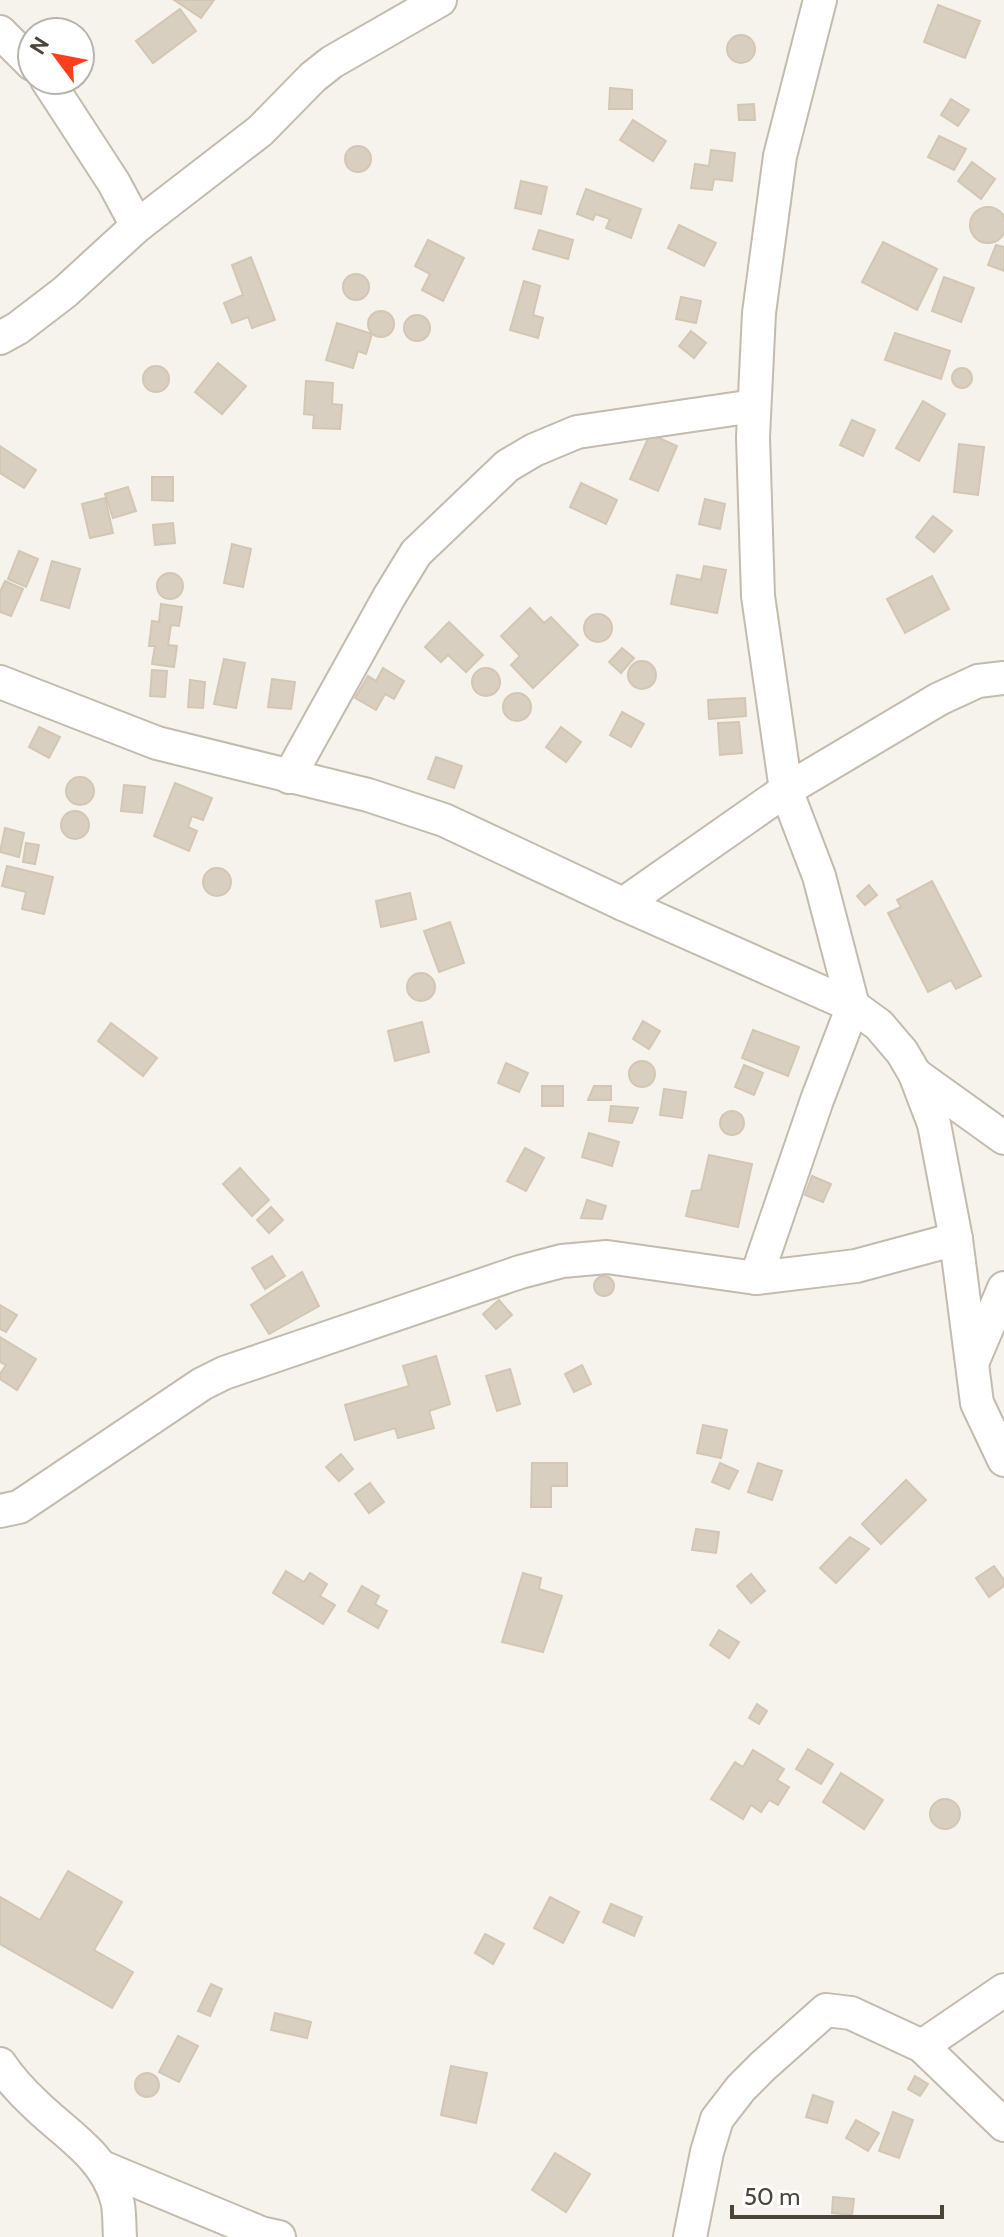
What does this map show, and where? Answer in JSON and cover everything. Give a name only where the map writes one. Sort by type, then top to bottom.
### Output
[{"type":"street","points":[[0,338],[65,292],[137,226],[260,131],[332,62],[440,0]]},
{"type":"street","points":[[756,1278],[853,1006],[819,876],[786,790],[758,596],[754,406],[759,313],[780,156],[820,0]]},
{"type":"street","points":[[0,32],[16,48]]},
{"type":"street","points":[[57,96],[114,183],[137,226]]},
{"type":"street","points":[[289,777],[416,553],[507,466],[534,450],[577,432],[754,406]]},
{"type":"street","points":[[623,904],[786,790],[939,699],[978,681],[1004,678]]},
{"type":"street","points":[[0,682],[157,743],[368,795],[444,820],[853,1006],[879,1025],[902,1052],[915,1074],[934,1124],[956,1239],[977,1403],[1004,1460]]},
{"type":"street","points":[[915,1074],[1004,1138]]},
{"type":"street","points":[[0,1511],[19,1507],[202,1384],[224,1373],[520,1272],[562,1261],[607,1257],[756,1278],[856,1266],[956,1239]]},
{"type":"street","points":[[971,1364],[1004,1288]]},
{"type":"street","points":[[922,2046],[1004,1990]]},
{"type":"street","points":[[690,2237],[717,2119],[741,2088],[826,2010],[851,2013],[922,2046],[1004,2125]]},
{"type":"street","points":[[0,2064],[37,2106],[83,2145],[102,2167],[117,2200],[115,2236]]},
{"type":"street","points":[[102,2167],[261,2233],[279,2237]]},
{"type":"building","points":[[174,0],[214,0],[201,18]]},
{"type":"building","points":[[938,5],[980,21],[965,58],[924,42]]},
{"type":"building","points":[[180,9],[196,31],[153,63],[136,41]]},
{"type":"building","points":[[741,35],[751,39],[755,49],[751,59],[741,63],[731,59],[727,49],[731,39]]},
{"type":"building","points":[[610,88],[632,90],[632,109],[609,109]]},
{"type":"building","points":[[951,99],[969,110],[958,126],[941,115]]},
{"type":"building","points":[[754,104],[755,120],[739,120],[738,105]]},
{"type":"building","points":[[633,120],[666,141],[653,161],[620,140]]},
{"type":"building","points":[[939,136],[966,149],[954,170],[928,157]]},
{"type":"building","points":[[358,146],[367,150],[371,159],[367,168],[358,172],[349,168],[345,159],[349,150]]},
{"type":"building","points":[[711,150],[735,153],[732,181],[714,179],[712,190],[691,188],[695,164],[709,166]]},
{"type":"building","points":[[972,162],[995,179],[981,199],[958,181]]},
{"type":"building","points":[[521,181],[547,187],[541,214],[515,208]]},
{"type":"building","points":[[586,189],[641,209],[631,238],[606,228],[610,219],[595,214],[593,220],[577,214]]},
{"type":"building","points":[[988,207],[1001,212],[1006,225],[1001,238],[988,243],[975,238],[970,225],[975,212]]},
{"type":"building","points":[[679,225],[716,243],[704,266],[668,248]]},
{"type":"building","points":[[539,230],[573,240],[568,259],[533,249]]},
{"type":"building","points":[[428,240],[464,258],[443,301],[422,290],[430,274],[415,266]]},
{"type":"building","points":[[883,242],[937,269],[917,310],[862,282]]},
{"type":"building","points":[[996,245],[1004,247],[1004,271],[988,265]]},
{"type":"building","points":[[251,257],[275,320],[252,328],[248,317],[232,323],[224,303],[243,295],[232,265]]},
{"type":"building","points":[[356,274],[365,278],[369,287],[365,296],[356,300],[347,296],[343,287],[347,278]]},
{"type":"building","points":[[944,277],[974,288],[961,322],[932,311]]},
{"type":"building","points":[[524,281],[540,286],[533,315],[543,318],[538,338],[510,330]]},
{"type":"building","points":[[681,297],[701,301],[696,323],[676,319]]},
{"type":"building","points":[[381,311],[390,315],[394,324],[390,333],[381,337],[372,333],[368,324],[372,315]]},
{"type":"building","points":[[417,315],[426,319],[430,328],[426,337],[417,341],[408,337],[404,328],[408,319]]},
{"type":"building","points":[[337,323],[372,334],[366,354],[358,351],[353,368],[326,360]]},
{"type":"building","points":[[691,331],[706,343],[694,358],[679,346]]},
{"type":"building","points":[[895,333],[950,351],[941,379],[885,360]]},
{"type":"building","points":[[218,363],[246,386],[222,414],[195,392]]},
{"type":"building","points":[[156,366],[165,370],[169,379],[165,388],[156,392],[147,388],[143,379],[147,370]]},
{"type":"building","points":[[962,368],[969,371],[972,378],[969,385],[962,388],[955,385],[952,378],[955,371]]},
{"type":"building","points":[[306,381],[333,383],[332,404],[342,405],[340,429],[313,428],[314,415],[304,414]]},
{"type":"building","points":[[923,401],[945,414],[919,461],[896,448]]},
{"type":"building","points":[[852,420],[875,430],[863,456],[840,445]]},
{"type":"building","points":[[650,434],[677,446],[658,491],[630,479]]},
{"type":"building","points":[[959,444],[984,447],[978,495],[954,492]]},
{"type":"building","points":[[0,446],[36,470],[24,488],[0,473]]},
{"type":"building","points":[[152,477],[173,477],[173,501],[152,500]]},
{"type":"building","points":[[581,483],[617,500],[606,524],[570,507]]},
{"type":"building","points":[[128,487],[136,511],[113,518],[105,494]]},
{"type":"building","points":[[105,498],[113,533],[90,538],[82,504]]},
{"type":"building","points":[[705,499],[725,504],[720,529],[699,524]]},
{"type":"building","points":[[933,516],[952,531],[934,552],[916,537]]},
{"type":"building","points":[[173,523],[175,543],[155,545],[153,525]]},
{"type":"building","points":[[232,544],[251,549],[243,587],[224,583]]},
{"type":"building","points":[[19,551],[38,559],[26,587],[8,579]]},
{"type":"building","points":[[52,561],[80,569],[69,608],[41,600]]},
{"type":"building","points":[[704,566],[726,570],[717,613],[671,604],[677,575],[701,580]]},
{"type":"building","points":[[170,573],[179,577],[183,586],[179,595],[170,599],[161,595],[157,586],[161,577]]},
{"type":"building","points":[[932,576],[949,609],[905,633],[887,599]]},
{"type":"building","points":[[5,581],[23,589],[11,616],[0,612],[0,592]]},
{"type":"building","points":[[161,604],[182,607],[179,626],[171,625],[168,645],[177,646],[174,667],[152,664],[155,646],[149,646],[152,621],[159,622]]},
{"type":"building","points":[[530,608],[544,623],[551,617],[578,645],[533,688],[511,665],[520,656],[501,636]]},
{"type":"building","points":[[598,614],[608,618],[612,628],[608,638],[598,642],[588,638],[584,628],[588,618]]},
{"type":"building","points":[[449,622],[483,655],[466,672],[448,655],[441,662],[425,647]]},
{"type":"building","points":[[622,648],[634,658],[621,673],[609,662]]},
{"type":"building","points":[[224,659],[245,663],[236,708],[214,704]]},
{"type":"building","points":[[642,661],[652,665],[656,675],[652,685],[642,689],[632,685],[628,675],[632,665]]},
{"type":"building","points":[[383,668],[404,681],[394,699],[385,694],[376,710],[355,698],[368,676],[376,681]]},
{"type":"building","points":[[486,668],[496,672],[500,682],[496,692],[486,696],[476,692],[472,682],[476,672]]},
{"type":"building","points":[[152,670],[167,671],[165,697],[150,696]]},
{"type":"building","points":[[272,679],[295,682],[291,709],[268,707]]},
{"type":"building","points":[[190,680],[205,682],[203,708],[188,707]]},
{"type":"building","points":[[517,693],[527,697],[531,707],[527,717],[517,721],[507,717],[503,707],[507,697]]},
{"type":"building","points":[[745,698],[746,716],[709,719],[708,700]]},
{"type":"building","points":[[622,712],[644,724],[631,747],[610,735]]},
{"type":"building","points":[[739,722],[742,753],[720,755],[718,723]]},
{"type":"building","points":[[39,727],[60,737],[49,758],[29,747]]},
{"type":"building","points":[[561,727],[581,742],[566,762],[546,747]]},
{"type":"building","points":[[436,757],[462,766],[454,788],[428,779]]},
{"type":"building","points":[[80,777],[90,781],[94,791],[90,801],[80,805],[70,801],[66,791],[70,781]]},
{"type":"building","points":[[175,783],[212,798],[203,820],[192,816],[188,827],[197,831],[189,851],[154,836]]},
{"type":"building","points":[[124,785],[145,787],[142,813],[121,811]]},
{"type":"building","points":[[75,811],[85,815],[89,825],[85,835],[75,839],[65,835],[61,825],[65,815]]},
{"type":"building","points":[[5,828],[24,833],[19,857],[0,852]]},
{"type":"building","points":[[26,843],[39,845],[35,864],[23,862]]},
{"type":"building","points":[[7,866],[53,877],[44,914],[22,909],[26,892],[2,886]]},
{"type":"building","points":[[217,868],[227,872],[231,882],[227,892],[217,896],[207,892],[203,882],[207,872]]},
{"type":"building","points":[[932,881],[981,976],[956,989],[951,980],[928,992],[888,913],[901,907],[897,900]]},
{"type":"building","points":[[869,885],[877,895],[865,905],[857,896]]},
{"type":"building","points":[[410,893],[416,919],[381,927],[376,901]]},
{"type":"building","points":[[450,922],[464,963],[439,972],[424,931]]},
{"type":"building","points":[[421,973],[431,977],[435,987],[431,997],[421,1001],[411,997],[407,987],[411,977]]},
{"type":"building","points":[[643,1021],[660,1031],[649,1049],[633,1039]]},
{"type":"building","points":[[422,1022],[429,1052],[395,1061],[388,1031]]},
{"type":"building","points":[[111,1023],[157,1058],[143,1076],[98,1041]]},
{"type":"building","points":[[753,1030],[799,1047],[788,1076],[742,1058]]},
{"type":"building","points":[[642,1061],[651,1065],[655,1074],[651,1083],[642,1087],[633,1083],[629,1074],[633,1065]]},
{"type":"building","points":[[506,1063],[528,1073],[519,1092],[498,1083]]},
{"type":"building","points":[[744,1065],[763,1073],[754,1095],[735,1087]]},
{"type":"building","points":[[542,1086],[563,1086],[563,1106],[542,1106]]},
{"type":"building","points":[[594,1086],[611,1086],[611,1100],[588,1100]]},
{"type":"building","points":[[664,1089],[686,1092],[682,1118],[660,1115]]},
{"type":"building","points":[[611,1106],[638,1108],[632,1123],[609,1121]]},
{"type":"building","points":[[732,1111],[743,1118],[744,1123],[737,1134],[732,1135],[721,1128],[720,1123],[727,1112]]},
{"type":"building","points":[[589,1133],[619,1142],[612,1166],[582,1157]]},
{"type":"building","points":[[525,1148],[544,1158],[526,1191],[507,1181]]},
{"type":"building","points":[[709,1155],[752,1164],[738,1227],[686,1216],[692,1191],[701,1190]]},
{"type":"building","points":[[240,1168],[269,1200],[252,1216],[223,1184]]},
{"type":"building","points":[[812,1176],[831,1184],[823,1202],[805,1195]]},
{"type":"building","points":[[587,1200],[606,1206],[602,1219],[581,1218]]},
{"type":"building","points":[[271,1207],[283,1220],[269,1233],[257,1220]]},
{"type":"building","points":[[272,1256],[285,1276],[265,1289],[252,1268]]},
{"type":"building","points":[[302,1272],[319,1306],[269,1334],[251,1305]]},
{"type":"building","points":[[600,1276],[608,1276],[614,1286],[608,1296],[600,1296],[594,1290],[594,1282]]},
{"type":"building","points":[[499,1300],[512,1315],[496,1329],[483,1314]]},
{"type":"building","points":[[0,1305],[17,1315],[6,1332],[0,1329]]},
{"type":"building","points":[[0,1337],[36,1359],[17,1390],[0,1379],[6,1365],[0,1362]]},
{"type":"building","points":[[436,1356],[450,1404],[429,1411],[434,1428],[398,1438],[395,1428],[355,1440],[345,1405],[409,1386],[403,1366]]},
{"type":"building","points":[[582,1365],[591,1384],[574,1392],[565,1374]]},
{"type":"building","points":[[510,1369],[520,1404],[497,1411],[486,1376]]},
{"type":"building","points":[[703,1425],[727,1430],[721,1458],[697,1453]]},
{"type":"building","points":[[341,1454],[353,1469],[339,1481],[326,1467]]},
{"type":"building","points":[[532,1463],[567,1463],[567,1486],[551,1486],[551,1507],[531,1507]]},
{"type":"building","points":[[720,1463],[738,1471],[729,1489],[712,1482]]},
{"type":"building","points":[[758,1463],[782,1471],[772,1500],[748,1492]]},
{"type":"building","points":[[906,1480],[926,1500],[881,1544],[862,1524]]},
{"type":"building","points":[[370,1483],[384,1502],[369,1513],[355,1494]]},
{"type":"building","points":[[696,1529],[719,1532],[716,1553],[692,1550]]},
{"type":"building","points":[[850,1537],[869,1549],[836,1583],[820,1568]]},
{"type":"building","points":[[994,1566],[1004,1580],[1004,1586],[989,1597],[976,1578]]},
{"type":"building","points":[[286,1571],[304,1582],[310,1573],[327,1584],[320,1596],[335,1605],[323,1624],[273,1593]]},
{"type":"building","points":[[523,1573],[541,1578],[539,1589],[562,1596],[543,1652],[502,1642]]},
{"type":"building","points":[[751,1574],[765,1591],[751,1603],[737,1586]]},
{"type":"building","points":[[362,1586],[379,1596],[375,1604],[387,1611],[378,1628],[348,1611]]},
{"type":"building","points":[[719,1630],[739,1642],[729,1658],[710,1645]]},
{"type":"building","points":[[757,1704],[767,1711],[759,1724],[749,1718]]},
{"type":"building","points":[[808,1749],[833,1764],[821,1784],[796,1769]]},
{"type":"building","points":[[753,1750],[784,1769],[777,1780],[789,1787],[778,1805],[769,1800],[761,1812],[751,1805],[743,1819],[711,1799],[735,1762],[743,1767]]},
{"type":"building","points":[[841,1773],[883,1800],[864,1829],[823,1802]]},
{"type":"building","points":[[945,1799],[951,1800],[959,1808],[959,1820],[951,1828],[945,1829],[939,1828],[931,1820],[930,1814],[931,1808],[939,1800]]},
{"type":"building","points":[[68,1871],[122,1902],[94,1950],[133,1972],[112,2008],[0,1944],[0,1897],[40,1920]]},
{"type":"building","points":[[550,1897],[579,1912],[563,1943],[534,1928]]},
{"type":"building","points":[[611,1904],[642,1917],[634,1936],[603,1922]]},
{"type":"building","points":[[485,1934],[504,1944],[493,1964],[475,1953]]},
{"type":"building","points":[[211,1984],[222,1989],[210,2016],[198,2011]]},
{"type":"building","points":[[275,2013],[311,2022],[307,2038],[271,2030]]},
{"type":"building","points":[[178,2036],[198,2046],[179,2082],[159,2072]]},
{"type":"building","points":[[451,2066],[487,2073],[476,2123],[441,2115]]},
{"type":"building","points":[[147,2073],[156,2076],[159,2085],[156,2094],[147,2097],[138,2094],[135,2085],[138,2076]]},
{"type":"building","points":[[915,2076],[928,2084],[920,2096],[908,2089]]},
{"type":"building","points":[[813,2095],[833,2102],[827,2123],[806,2117]]},
{"type":"building","points":[[893,2112],[913,2120],[899,2158],[879,2151]]},
{"type":"building","points":[[856,2120],[879,2133],[868,2151],[846,2138]]},
{"type":"building","points":[[555,2153],[590,2174],[566,2212],[532,2190]]},
{"type":"building","points":[[833,2197],[854,2199],[852,2215],[832,2213]]}]
